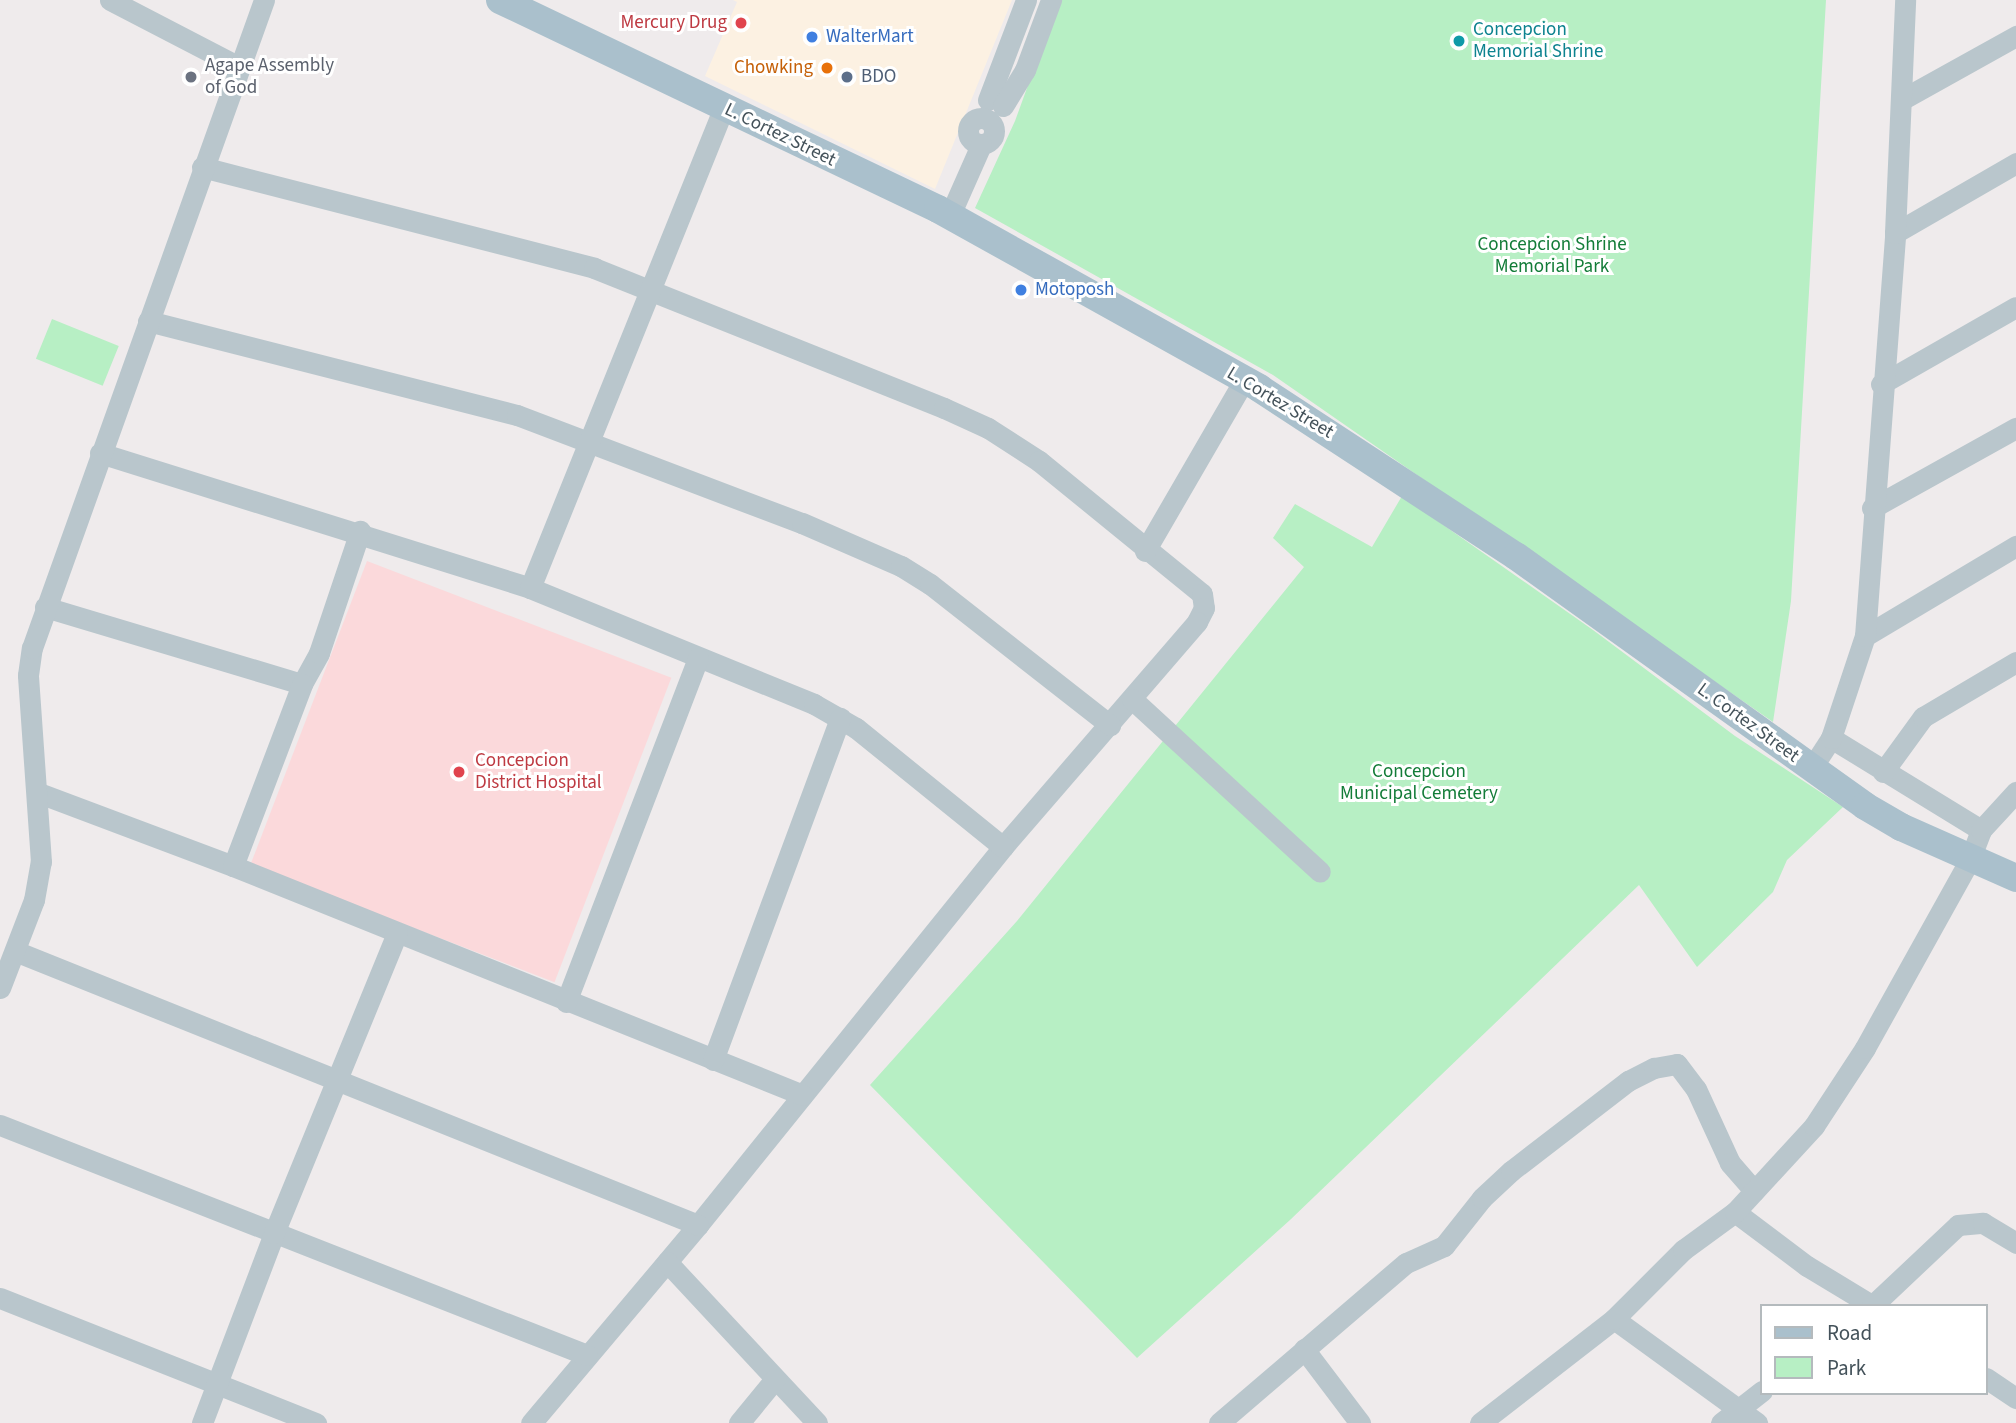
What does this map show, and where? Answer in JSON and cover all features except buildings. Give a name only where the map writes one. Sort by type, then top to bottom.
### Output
[{"type":"main road","name":"L. Cortez Street","points":[[500,0],[944,212],[1244,380],[1516,556],[1811,769],[1901,827],[2016,877]]},
{"type":"street","points":[[110,0],[239,68]]},
{"type":"street","points":[[0,988],[38,881],[39,793],[28,676],[45,607],[264,0]]},
{"type":"street","points":[[992,112],[1026,0]]},
{"type":"street","points":[[944,212],[976,142],[969,125],[992,112],[1025,70],[1051,0]]},
{"type":"street","points":[[1811,769],[1831,738],[1865,636],[1881,384],[1895,233],[1905,0]]},
{"type":"street","points":[[1901,100],[2016,36]]},
{"type":"street","points":[[530,588],[592,443],[724,107]]},
{"type":"street","points":[[1895,233],[2016,163]]},
{"type":"street","points":[[202,167],[484,237],[652,289],[988,428],[1039,461],[1145,551],[1194,583],[1204,608],[1132,699],[1003,847],[698,1225],[531,1423]]},
{"type":"street","points":[[1881,384],[2016,307]]},
{"type":"street","points":[[148,321],[481,404],[592,443],[901,566],[971,615],[1110,725]]},
{"type":"street","points":[[1145,551],[1244,380]]},
{"type":"street","points":[[1872,508],[2016,428]]},
{"type":"street","points":[[100,453],[360,531],[530,588],[840,718],[1003,847]]},
{"type":"street","points":[[233,866],[302,684],[320,653],[360,531]]},
{"type":"street","points":[[1865,636],[2016,546]]},
{"type":"street","points":[[45,607],[302,684]]},
{"type":"street","points":[[566,1002],[698,658]]},
{"type":"street","points":[[1883,772],[1923,717],[2016,662]]},
{"type":"street","points":[[1132,699],[1320,872]]},
{"type":"street","points":[[713,1060],[840,718]]},
{"type":"street","points":[[1831,738],[1980,830]]},
{"type":"street","points":[[1480,1423],[1614,1319],[1683,1250],[1735,1212],[1821,1115],[1865,1048],[1970,859],[1980,830],[2016,792]]},
{"type":"street","points":[[39,793],[233,866],[803,1096]]},
{"type":"street","points":[[202,1423],[274,1233],[397,933]]},
{"type":"street","points":[[15,951],[698,1225]]},
{"type":"street","points":[[1219,1423],[1406,1263],[1444,1246],[1482,1198],[1511,1171],[1628,1081],[1654,1068],[1677,1064],[1696,1089],[1730,1163],[1754,1191]]},
{"type":"street","points":[[0,1125],[587,1355]]},
{"type":"street","points":[[1735,1212],[1807,1266],[1870,1304]]},
{"type":"street","points":[[1875,1304],[1958,1225],[1983,1223],[2016,1243]]},
{"type":"street","points":[[667,1262],[817,1423]]},
{"type":"street","points":[[0,1298],[316,1423]]},
{"type":"street","points":[[1614,1319],[1729,1416],[1757,1423]]},
{"type":"street","points":[[1304,1349],[1360,1423]]},
{"type":"street","points":[[739,1423],[775,1378]]},
{"type":"street","points":[[1988,1379],[2016,1398]]},
{"type":"street","points":[[1729,1416],[1760,1393]]},
{"type":"shaded area","points":[[733,0],[1012,0],[935,189],[705,76],[737,2]]},
{"type":"shaded area","name":"Concepcion District Hospital","points":[[367,561],[671,678],[555,982],[250,865]]},
{"type":"green space","name":"Concepcion Shrine Memorial Park","points":[[1059,0],[1826,0],[1791,601],[1773,722],[1273,375],[975,208],[1015,121]]},
{"type":"green space","points":[[52,319],[119,346],[103,386],[36,359]]},
{"type":"green space","name":"Concepcion Municipal Cemetery","points":[[1402,496],[1593,630],[1735,736],[1843,807],[1787,860],[1773,892],[1697,967],[1639,885],[1290,1220],[1137,1358],[870,1085],[1017,921],[1304,567],[1273,538],[1295,504],[1372,547]]},
{"type":"place","name":"Mercury Drug","points":[[741,23]]},
{"type":"place","name":"WalterMart","points":[[812,37]]},
{"type":"place","name":"Concepcion Memorial Shrine","points":[[1459,41]]},
{"type":"place","name":"Chowking","points":[[827,68]]},
{"type":"place","name":"Agape Assembly of God","points":[[191,77]]},
{"type":"place","name":"BDO","points":[[847,77]]},
{"type":"place","name":"Motoposh","points":[[1021,290]]},
{"type":"place","name":"Concepcion District Hospital","points":[[459,772]]}]
